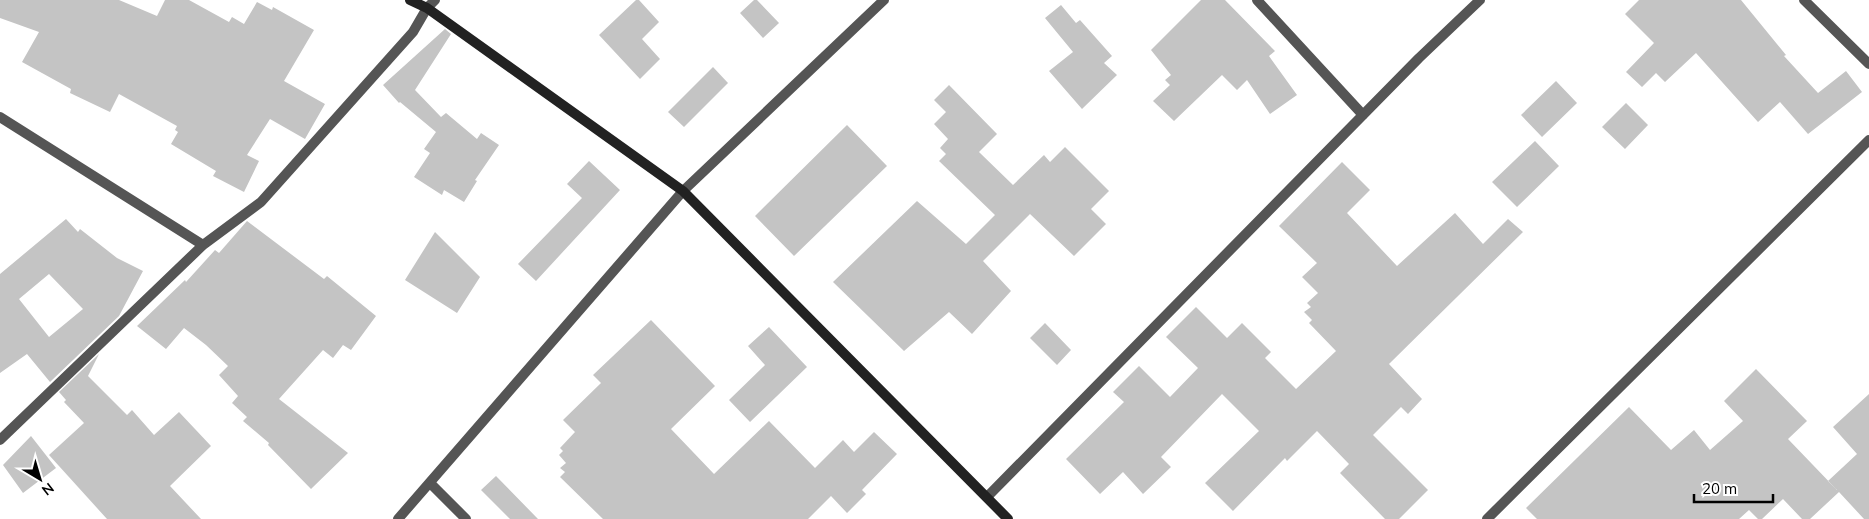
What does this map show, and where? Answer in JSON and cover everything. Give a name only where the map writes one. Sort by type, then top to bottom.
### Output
[{"type":"street","points":[[410,0],[426,8],[684,191],[1008,519]]},
{"type":"street","points":[[0,440],[203,245],[261,202],[413,32],[426,8],[434,0]]},
{"type":"street","points":[[398,519],[684,191],[884,0]]},
{"type":"street","points":[[1257,0],[1363,115]]},
{"type":"street","points":[[987,497],[1363,115],[1480,0]]},
{"type":"street","points":[[1804,0],[1869,64]]},
{"type":"street","points":[[0,118],[203,245]]},
{"type":"street","points":[[1487,519],[1869,140]]},
{"type":"street","points":[[430,483],[466,519]]},
{"type":"building","points":[[0,0],[119,0],[157,16],[165,0],[189,0],[229,22],[232,17],[244,24],[257,2],[272,10],[273,7],[314,30],[284,81],[325,104],[305,139],[270,119],[247,155],[259,161],[244,192],[213,176],[216,171],[171,144],[178,132],[175,130],[177,126],[119,94],[110,112],[70,93],[71,89],[22,62],[39,32],[0,18]]},
{"type":"building","points":[[636,0],[639,0],[659,22],[642,39],[660,59],[640,79],[599,35]]},
{"type":"building","points":[[754,0],[757,0],[779,23],[763,38],[740,13]]},
{"type":"building","points":[[1201,0],[1225,0],[1275,51],[1269,56],[1297,95],[1270,114],[1247,80],[1237,90],[1222,75],[1174,121],[1153,101],[1170,85],[1165,80],[1171,75],[1151,50]]},
{"type":"building","points":[[1639,0],[1741,0],[1786,55],[1784,56],[1818,93],[1846,71],[1862,92],[1808,134],[1780,102],[1758,122],[1696,53],[1665,82],[1656,73],[1642,87],[1626,72],[1654,43],[1625,14]]},
{"type":"building","points":[[1061,5],[1076,23],[1080,20],[1112,56],[1104,63],[1117,75],[1082,109],[1049,71],[1073,52],[1045,18]]},
{"type":"building","points":[[445,29],[451,34],[415,90],[441,117],[446,113],[477,139],[481,133],[499,145],[475,180],[477,181],[464,202],[444,190],[442,195],[414,177],[430,153],[424,149],[436,132],[399,103],[383,85]]},
{"type":"building","points":[[713,67],[728,83],[684,127],[668,112]]},
{"type":"building","points":[[1556,81],[1577,103],[1542,137],[1521,115]]},
{"type":"building","points":[[949,85],[997,134],[979,152],[1013,185],[1044,155],[1050,162],[1065,147],[1109,191],[1091,209],[1106,224],[1074,256],[1030,214],[983,261],[1011,291],[972,334],[949,312],[904,351],[833,282],[917,201],[966,244],[995,215],[939,161],[946,154],[940,148],[948,139],[934,124],[946,112],[934,100]]},
{"type":"building","points":[[1626,103],[1648,125],[1625,149],[1602,127]]},
{"type":"building","points":[[847,125],[887,166],[794,256],[755,216]]},
{"type":"building","points":[[1535,141],[1559,166],[1517,207],[1492,182]]},
{"type":"building","points":[[589,161],[620,190],[536,281],[518,264],[582,198],[567,184]]},
{"type":"building","points":[[1342,162],[1370,190],[1347,213],[1397,266],[1455,213],[1483,244],[1508,219],[1523,232],[1389,364],[1422,399],[1408,414],[1401,407],[1373,435],[1428,490],[1399,519],[1385,519],[1340,473],[1349,464],[1317,431],[1287,461],[1285,458],[1233,511],[1205,483],[1259,431],[1222,394],[1161,457],[1171,467],[1143,494],[1123,472],[1100,494],[1066,459],[1124,402],[1113,392],[1139,366],[1170,397],[1198,368],[1166,337],[1196,307],[1227,338],[1242,323],[1271,352],[1265,358],[1296,389],[1336,351],[1309,323],[1312,320],[1304,312],[1311,307],[1307,303],[1318,293],[1302,277],[1317,263],[1279,226]]},
{"type":"building","points":[[66,219],[78,232],[80,229],[117,258],[143,271],[119,316],[50,382],[27,354],[0,373],[0,274]],"holes":[[[49,274],[83,309],[49,337],[19,299]]]},
{"type":"building","points":[[247,221],[324,279],[327,276],[376,316],[351,350],[343,345],[333,358],[323,350],[279,399],[348,453],[311,489],[268,445],[269,443],[243,421],[247,417],[232,403],[238,396],[219,375],[228,366],[206,345],[184,328],[166,349],[137,326],[185,280],[186,282],[215,250],[219,253]]},
{"type":"building","points":[[435,232],[480,277],[457,313],[405,280]]},
{"type":"building","points":[[651,320],[715,386],[671,429],[714,474],[769,421],[815,468],[843,440],[854,452],[874,432],[897,454],[862,490],[866,494],[847,513],[831,496],[808,519],[603,519],[560,477],[565,472],[560,468],[566,463],[559,455],[563,451],[560,448],[575,432],[563,420],[601,383],[593,375]]},
{"type":"building","points":[[1045,323],[1071,350],[1057,365],[1030,338]]},
{"type":"building","points":[[769,327],[807,367],[750,422],[729,400],[765,365],[748,346]]},
{"type":"building","points":[[99,354],[88,376],[127,415],[132,410],[154,435],[179,412],[211,446],[170,486],[201,519],[107,519],[49,455],[84,423],[64,402],[66,400],[59,392]]},
{"type":"building","points":[[1756,369],[1807,421],[1788,439],[1828,481],[1857,454],[1833,427],[1869,394],[1869,519],[1864,519],[1839,492],[1810,519],[1802,519],[1783,499],[1762,519],[1758,519],[1749,510],[1739,519],[1537,519],[1526,508],[1629,407],[1671,450],[1694,430],[1710,450],[1743,421],[1724,401]]},
{"type":"building","points":[[31,436],[56,468],[23,493],[3,465]]},
{"type":"building","points":[[496,476],[538,519],[510,519],[481,490]]}]
